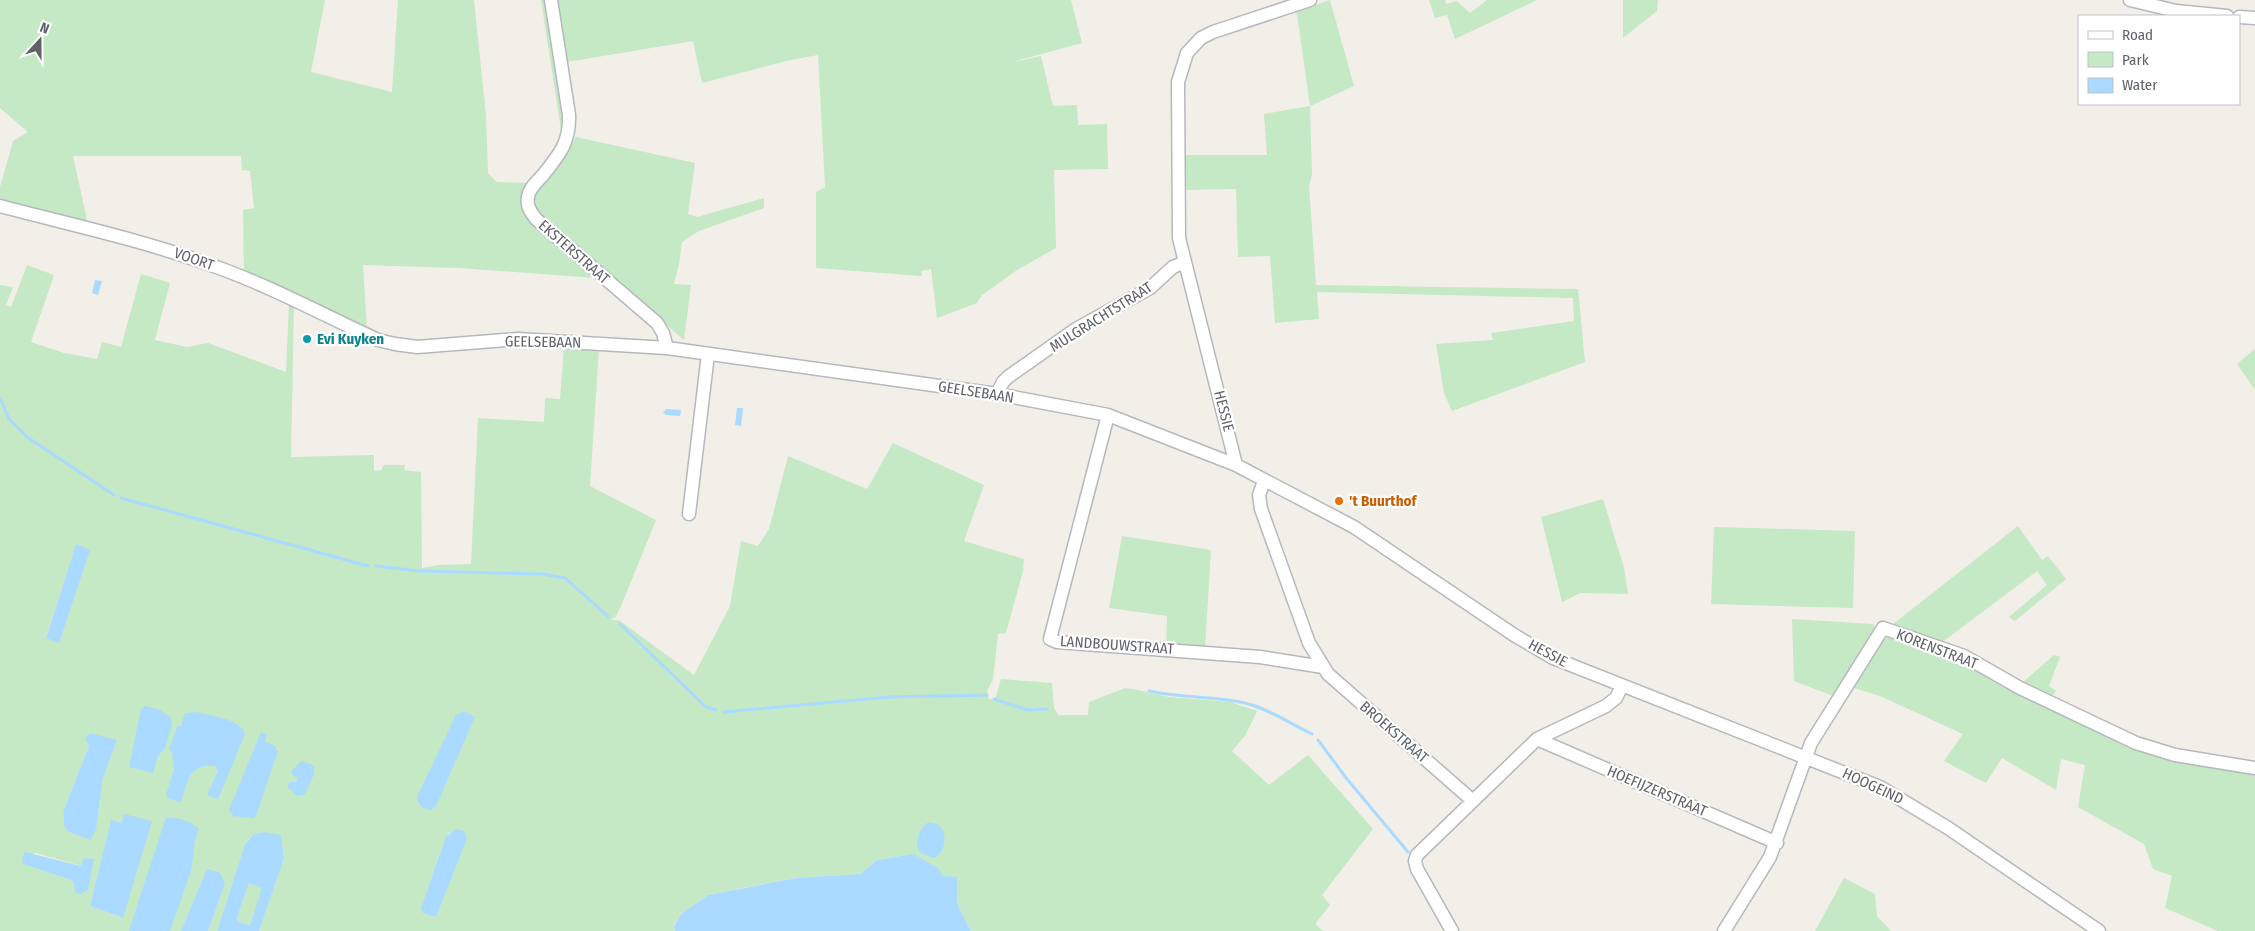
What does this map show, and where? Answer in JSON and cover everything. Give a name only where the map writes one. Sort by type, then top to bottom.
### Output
[{"type":"street","name":"EKSTERSTRAAT","points":[[551,0],[570,132],[561,151],[531,188],[527,198],[528,208],[536,219],[657,323],[663,333],[667,348]]},
{"type":"street","name":"HESSIE","points":[[1310,0],[1213,32],[1201,38],[1187,53],[1180,71],[1178,91],[1179,238],[1236,465],[1354,527],[1538,650],[1566,664],[1622,686]]},
{"type":"street","points":[[2130,0],[2176,11],[2217,15]]},
{"type":"street","points":[[2240,17],[2255,18]]},
{"type":"street","name":"VOORT","points":[[0,206],[168,250],[206,263],[256,283],[378,340]]},
{"type":"street","name":"MULGRACHTSTRAAT","points":[[998,394],[1003,382],[1008,377],[1076,329],[1150,288],[1173,268],[1185,262]]},
{"type":"street","name":"GEELSEBAAN","points":[[378,340],[417,346],[518,339],[667,348],[998,394],[1108,415],[1236,465]]},
{"type":"street","points":[[689,514],[708,354]]},
{"type":"street","name":"LANDBOUWSTRAAT","points":[[1108,415],[1050,639],[1057,642],[1260,657],[1323,667]]},
{"type":"street","name":"BROEKSTRAAT","points":[[1264,481],[1259,495],[1261,509],[1309,643],[1323,667],[1328,674],[1473,801]]},
{"type":"street","name":"KORENSTRAAT","points":[[1724,931],[1761,873],[1777,843],[1810,743],[1883,628],[1964,656],[2020,688],[2136,743],[2175,755],[2255,768]]},
{"type":"street","points":[[1452,931],[1416,870],[1415,861],[1422,849],[1537,739],[1606,706],[1616,698],[1622,686]]},
{"type":"street","name":"HOOGEIND","points":[[1622,686],[1844,771],[1898,796],[2099,931]]},
{"type":"street","name":"HOEFIJZERSTRAAT","points":[[1537,739],[1777,843]]},
{"type":"green space","points":[[0,0],[325,0],[311,72],[392,92],[398,0],[474,0],[486,116],[488,173],[497,182],[528,183],[523,202],[523,209],[527,216],[544,234],[596,278],[459,268],[363,265],[367,330],[244,272],[243,210],[254,208],[250,171],[242,170],[241,156],[73,156],[88,224],[0,200],[0,187],[13,141],[28,132],[0,108]]},
{"type":"green space","points":[[541,0],[547,0],[565,115],[562,136]]},
{"type":"green space","points":[[558,0],[1071,0],[1082,43],[1009,63],[1041,56],[1053,106],[1077,105],[1078,125],[1107,124],[1108,169],[1054,170],[1056,248],[1017,270],[982,295],[977,303],[937,318],[931,269],[921,271],[922,276],[816,268],[816,192],[825,187],[818,55],[790,60],[702,83],[693,41],[567,62]]},
{"type":"green space","points":[[1330,0],[1354,86],[1310,106],[1297,14],[1293,12]]},
{"type":"green space","points":[[1429,0],[1445,0],[1446,4],[1457,1],[1470,13],[1487,0],[1537,0],[1455,39],[1447,15],[1435,18]]},
{"type":"green space","points":[[1623,0],[1658,0],[1657,11],[1623,38]]},
{"type":"green space","points":[[1310,106],[1312,175],[1309,185],[1316,285],[1578,289],[1585,362],[1452,411],[1444,393],[1436,344],[1493,340],[1491,333],[1574,321],[1573,298],[1317,292],[1319,319],[1275,323],[1270,256],[1238,257],[1236,189],[1183,190],[1184,155],[1267,155],[1264,114]]},
{"type":"green space","points":[[576,137],[695,163],[688,214],[697,217],[764,198],[764,208],[699,231],[682,242],[674,284],[691,285],[684,340],[535,211],[536,195],[539,188],[566,155]]},
{"type":"green space","points":[[27,265],[54,275],[31,342],[64,353],[97,359],[102,342],[121,347],[141,274],[170,283],[155,340],[187,347],[208,343],[286,372],[289,302],[294,305],[291,457],[374,455],[374,471],[381,470],[384,465],[405,465],[404,470],[421,472],[422,568],[438,565],[471,564],[478,418],[544,422],[545,398],[560,399],[564,345],[599,348],[590,486],[656,520],[621,606],[615,618],[610,619],[620,621],[694,675],[730,606],[741,541],[758,546],[769,529],[788,456],[867,489],[893,443],[984,485],[964,541],[1024,559],[1023,571],[1006,633],[998,634],[993,679],[987,691],[989,699],[995,700],[1001,679],[1052,683],[1054,708],[1058,715],[1088,715],[1089,702],[1125,688],[1169,697],[1230,702],[1257,711],[1245,736],[1232,751],[1269,785],[1308,755],[1373,829],[1322,895],[1330,905],[1315,924],[1323,931],[971,931],[957,903],[957,877],[943,877],[913,854],[877,860],[860,874],[795,878],[708,895],[681,914],[674,925],[675,931],[259,931],[284,859],[281,835],[249,839],[245,844],[217,931],[208,931],[225,884],[206,871],[181,931],[0,931],[0,285],[13,287],[6,305],[11,307]],"holes":[[[76,545],[59,643],[46,637]],[[117,740],[103,778],[98,813],[64,825],[63,812],[89,746]],[[124,815],[122,918],[90,906],[111,821],[123,823]],[[451,831],[421,908],[446,836]],[[35,853],[82,866],[74,884],[71,880],[23,864]]]},
{"type":"green space","points":[[2255,349],[2255,390],[2237,364]]},
{"type":"green space","points":[[1603,499],[1624,568],[1628,594],[1580,593],[1562,602],[1541,517]]},
{"type":"green space","points":[[2018,526],[2042,560],[2048,556],[2066,579],[2015,621],[2009,617],[2047,585],[2037,571],[1941,643],[1898,628],[1893,624]]},
{"type":"green space","points":[[1714,527],[1855,531],[1853,608],[1711,604]]},
{"type":"green space","points":[[1122,536],[1211,550],[1205,649],[1166,646],[1167,616],[1109,608]]},
{"type":"green space","points":[[1792,619],[1873,624],[1875,630],[1836,697],[1794,681]]},
{"type":"green space","points":[[1890,636],[1897,636],[2021,684],[2054,655],[2060,657],[2049,686],[2056,691],[2046,705],[2129,748],[2175,761],[2255,774],[2255,931],[2218,931],[2165,908],[2172,876],[2153,869],[2144,844],[2078,807],[2085,765],[2061,759],[2056,790],[2002,758],[1986,783],[1944,761],[1963,734],[1880,696],[1851,687],[1878,642]]},
{"type":"green space","points":[[1844,878],[1875,894],[1877,916],[1891,931],[1815,931]]},
{"type":"green space","points":[[249,883],[263,887],[250,925],[239,922],[237,918]]},
{"type":"water","points":[[95,280],[102,281],[98,295],[92,293]]},
{"type":"water","points":[[737,408],[743,408],[741,426],[735,425]]},
{"type":"water","points":[[666,409],[681,410],[680,416],[666,415],[663,413]]},
{"type":"water","points":[[76,544],[90,550],[59,643],[46,638]]},
{"type":"water","points":[[145,706],[160,710],[170,717],[172,725],[165,748],[158,756],[153,773],[129,767],[141,709]]},
{"type":"water","points":[[464,711],[475,717],[436,806],[431,810],[425,808],[420,805],[417,797],[456,715]]},
{"type":"water","points":[[196,712],[231,721],[237,724],[245,734],[218,799],[207,795],[218,771],[215,766],[206,766],[199,768],[190,775],[181,802],[169,799],[166,795],[174,769],[172,752],[169,750],[177,726],[181,726],[185,713]]},
{"type":"water","points":[[261,732],[267,735],[265,742],[276,746],[278,751],[256,816],[253,818],[233,816],[229,810]]},
{"type":"water","points":[[90,733],[117,740],[103,778],[96,829],[91,840],[67,831],[64,825],[63,812],[89,746],[85,738]]},
{"type":"water","points":[[302,761],[314,766],[314,774],[305,794],[298,796],[288,788],[289,782],[296,782],[298,778],[291,774],[293,769]]},
{"type":"water","points":[[124,814],[152,821],[123,918],[90,906],[111,820],[122,823]]},
{"type":"water","points":[[166,817],[184,820],[192,823],[199,829],[195,840],[191,871],[170,931],[129,931]]},
{"type":"water","points":[[927,823],[934,823],[943,831],[944,843],[942,849],[934,858],[922,854],[917,846],[919,834]]},
{"type":"water","points":[[457,829],[464,831],[467,838],[436,917],[423,913],[421,908],[446,836]]},
{"type":"water","points":[[264,832],[281,835],[284,859],[259,931],[217,931],[245,844],[254,834]],"holes":[[[249,883],[262,888],[250,925],[239,922],[237,918]]]},
{"type":"water","points":[[25,852],[81,866],[84,858],[94,859],[88,890],[80,894],[75,892],[74,884],[71,880],[23,864],[22,858]]},
{"type":"water","points":[[913,854],[938,868],[943,876],[957,877],[957,903],[971,931],[675,931],[674,926],[681,914],[708,895],[796,878],[860,874],[877,860]]},
{"type":"water","points":[[209,869],[220,873],[225,884],[208,931],[181,931],[206,871]]},
{"type":"waterway","points":[[0,398],[9,419],[27,437],[114,495]]},
{"type":"waterway","points":[[121,498],[368,566]]},
{"type":"waterway","points":[[376,566],[419,571],[542,574],[565,578],[609,617]]},
{"type":"waterway","points":[[620,624],[706,707],[716,710]]},
{"type":"waterway","points":[[1149,691],[1221,699],[1253,705],[1312,734]]},
{"type":"waterway","points":[[724,712],[889,697],[987,695]]},
{"type":"waterway","points":[[994,699],[1027,710],[1047,709]]},
{"type":"waterway","points":[[1318,740],[1347,779],[1408,852]]},
{"type":"place","name":"Evi Kuyken","points":[[307,339]]},
{"type":"place","name":"'t Buurthof","points":[[1339,501]]}]
